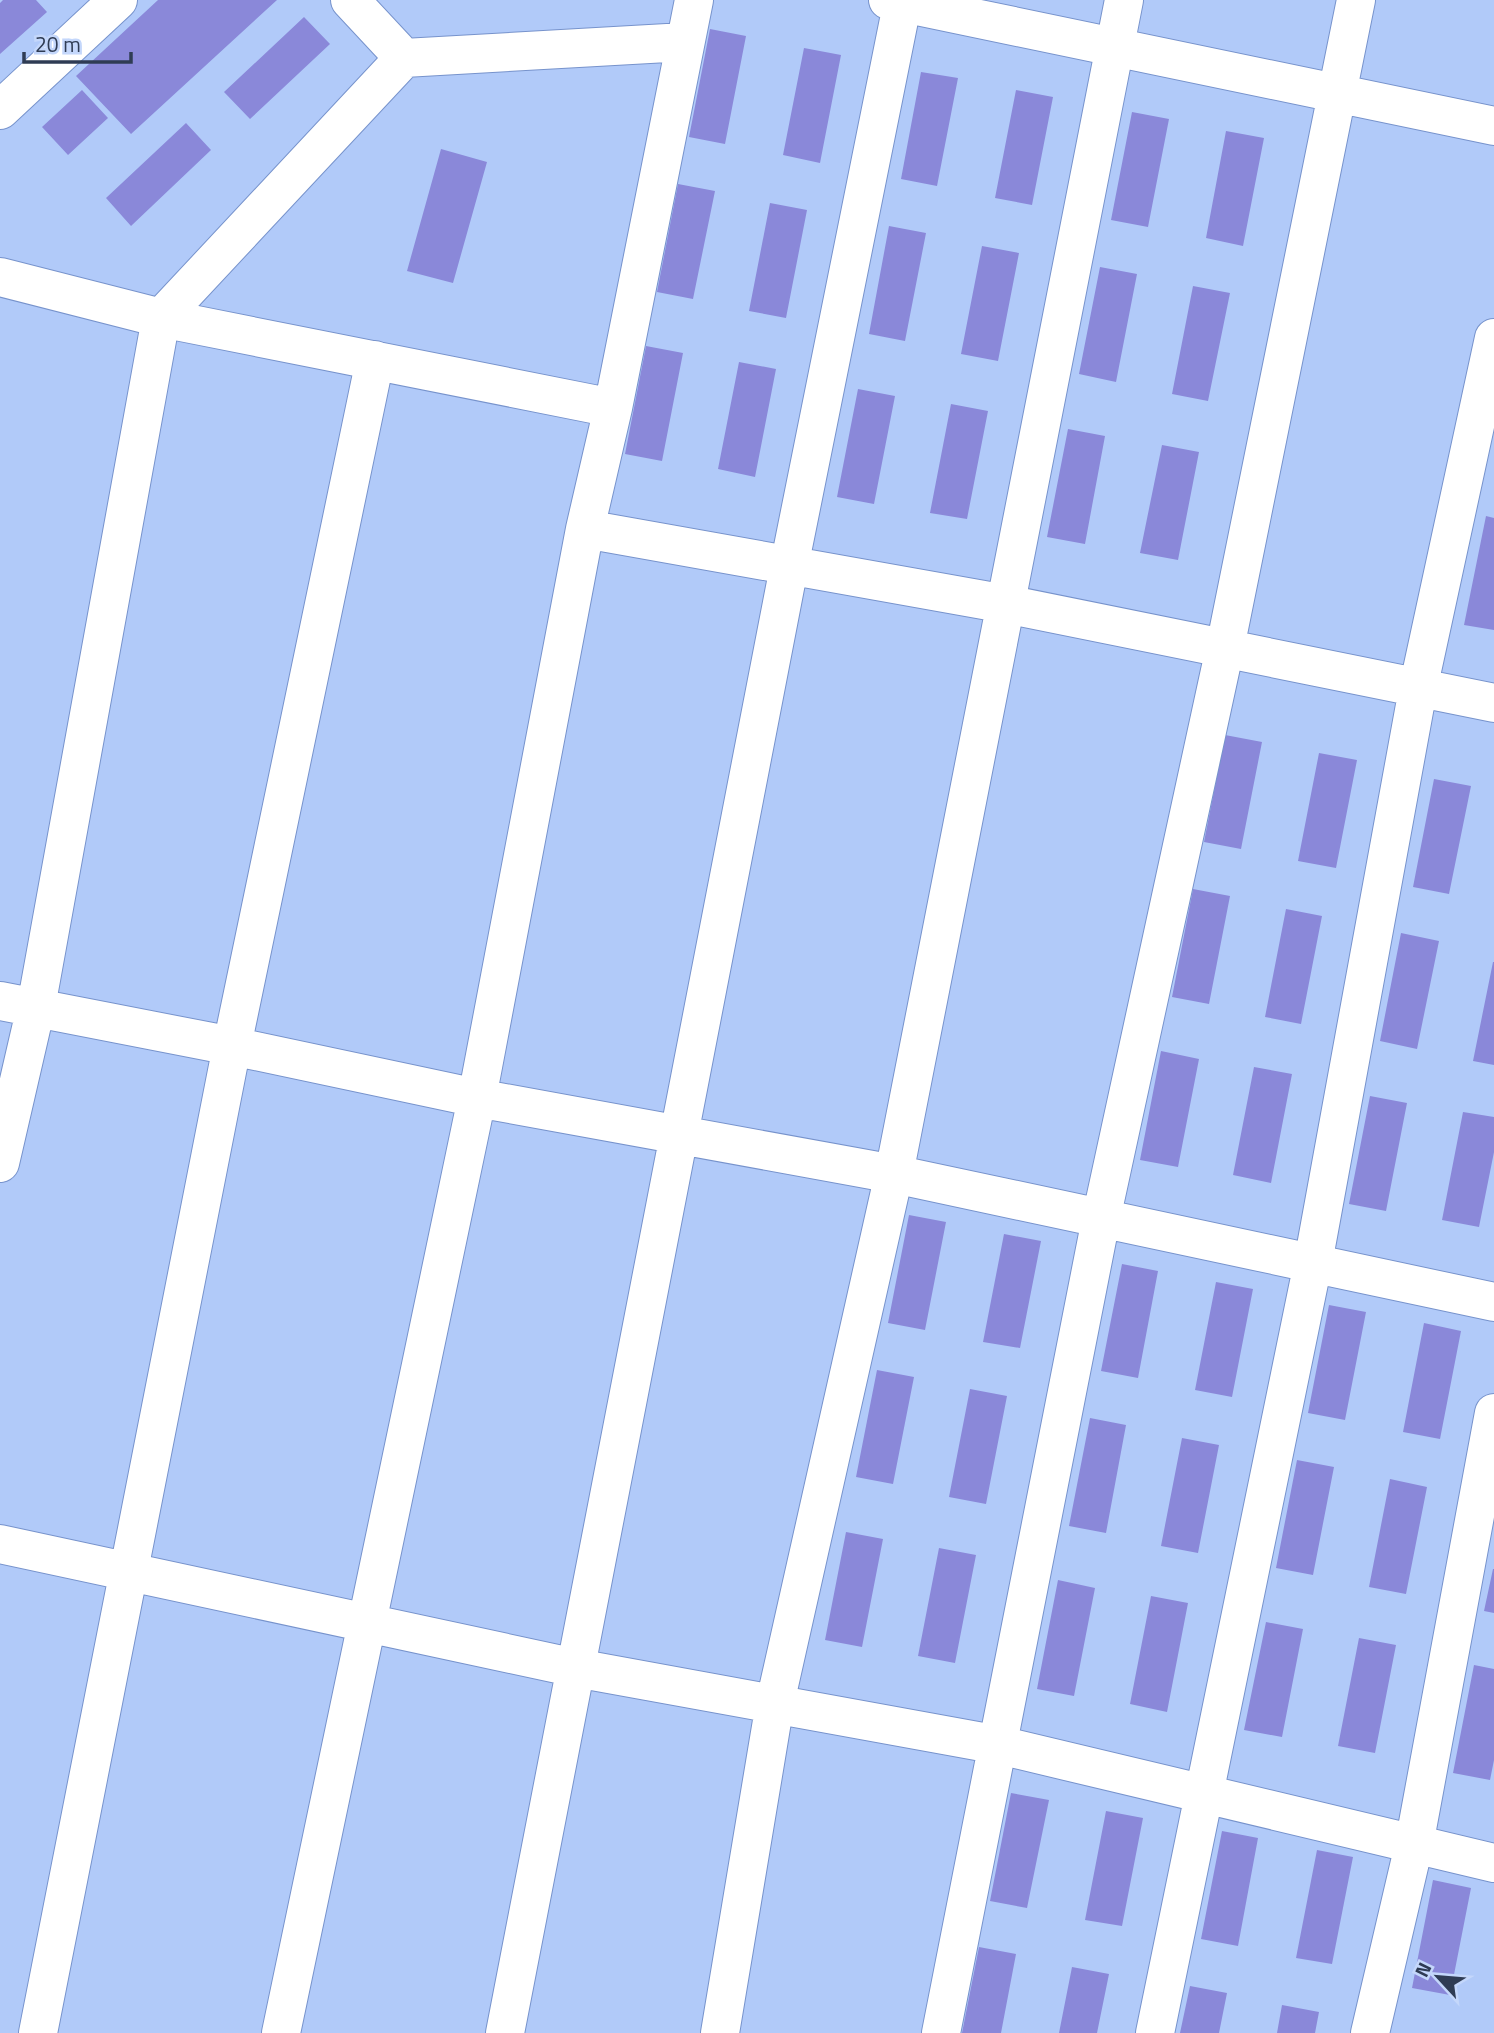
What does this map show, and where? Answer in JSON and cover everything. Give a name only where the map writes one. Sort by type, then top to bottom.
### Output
[{"type":"street","points":[[0,110],[118,0]]},
{"type":"street","points":[[350,0],[404,58]]},
{"type":"street","points":[[281,2033],[477,1098],[585,529],[613,408],[694,0]]},
{"type":"street","points":[[720,2033],[775,1703],[894,1174],[1124,0]]},
{"type":"street","points":[[941,2033],[1101,1219],[1225,648],[1356,0]]},
{"type":"street","points":[[505,2033],[681,1136],[898,1],[1494,126]]},
{"type":"street","points":[[0,1163],[18,1004],[161,318],[404,58],[685,42]]},
{"type":"street","points":[[0,277],[161,318],[613,408]]},
{"type":"street","points":[[1155,2033],[1201,1796],[1313,1263],[1418,689],[1494,338]]},
{"type":"street","points":[[37,2033],[232,1045],[375,360]]},
{"type":"street","points":[[585,529],[1006,604],[1494,703]]},
{"type":"street","points":[[18,1004],[232,1045],[477,1098],[894,1174],[1494,1302]]},
{"type":"street","points":[[1370,2033],[1414,1845],[1494,1413]]},
{"type":"street","points":[[0,1544],[129,1569],[576,1668],[999,1745],[1201,1796],[1494,1863]]},
{"type":"building","points":[[3,0],[36,0],[47,12],[0,54],[0,3]]},
{"type":"building","points":[[158,0],[277,0],[131,134],[76,76]]},
{"type":"building","points":[[304,17],[330,44],[250,119],[224,92]]},
{"type":"building","points":[[710,29],[746,36],[725,144],[689,137]]},
{"type":"building","points":[[804,48],[841,55],[820,163],[783,155]]},
{"type":"building","points":[[921,72],[958,78],[937,186],[901,179]]},
{"type":"building","points":[[82,90],[108,118],[68,155],[42,127]]},
{"type":"building","points":[[1016,90],[1053,97],[1032,205],[995,198]]},
{"type":"building","points":[[1132,112],[1169,119],[1148,227],[1111,220]]},
{"type":"building","points":[[186,123],[211,150],[131,226],[106,198]]},
{"type":"building","points":[[1226,131],[1264,138],[1243,246],[1206,238]]},
{"type":"building","points":[[441,149],[487,162],[453,283],[407,271]]},
{"type":"building","points":[[678,184],[715,191],[693,299],[657,292]]},
{"type":"building","points":[[770,203],[807,210],[786,318],[749,311]]},
{"type":"building","points":[[889,226],[926,233],[905,341],[869,334]]},
{"type":"building","points":[[982,246],[1019,253],[998,361],[961,354]]},
{"type":"building","points":[[1100,267],[1137,274],[1116,382],[1079,374]]},
{"type":"building","points":[[1193,286],[1230,293],[1208,401],[1172,394]]},
{"type":"building","points":[[646,346],[683,353],[662,461],[625,454]]},
{"type":"building","points":[[739,362],[776,369],[755,477],[718,469]]},
{"type":"building","points":[[858,389],[895,396],[874,504],[837,497]]},
{"type":"building","points":[[951,404],[988,411],[967,519],[930,513]]},
{"type":"building","points":[[1068,429],[1105,436],[1085,544],[1047,537]]},
{"type":"building","points":[[1162,445],[1199,452],[1178,560],[1140,553]]},
{"type":"building","points":[[1486,516],[1494,518],[1494,630],[1464,625]]},
{"type":"building","points":[[1225,735],[1262,742],[1241,849],[1204,842]]},
{"type":"building","points":[[1319,753],[1357,760],[1336,868],[1298,861]]},
{"type":"building","points":[[1434,779],[1471,786],[1449,894],[1413,887]]},
{"type":"building","points":[[1193,889],[1230,896],[1209,1004],[1172,997]]},
{"type":"building","points":[[1286,909],[1322,916],[1301,1024],[1265,1017]]},
{"type":"building","points":[[1401,933],[1439,941],[1417,1049],[1380,1041]]},
{"type":"building","points":[[1494,962],[1494,1065],[1473,1061]]},
{"type":"building","points":[[1161,1051],[1199,1059],[1178,1167],[1140,1160]]},
{"type":"building","points":[[1254,1067],[1292,1074],[1271,1183],[1233,1175]]},
{"type":"building","points":[[1370,1096],[1407,1103],[1386,1211],[1349,1204]]},
{"type":"building","points":[[1463,1112],[1494,1117],[1494,1152],[1479,1227],[1442,1220]]},
{"type":"building","points":[[909,1215],[946,1222],[925,1330],[888,1323]]},
{"type":"building","points":[[1004,1234],[1041,1241],[1020,1348],[983,1342]]},
{"type":"building","points":[[1122,1264],[1158,1271],[1138,1378],[1101,1371]]},
{"type":"building","points":[[1216,1282],[1253,1289],[1232,1397],[1195,1390]]},
{"type":"building","points":[[1329,1305],[1366,1312],[1345,1420],[1308,1413]]},
{"type":"building","points":[[1424,1323],[1461,1331],[1440,1439],[1403,1432]]},
{"type":"building","points":[[877,1370],[914,1377],[893,1484],[856,1477]]},
{"type":"building","points":[[970,1389],[1007,1396],[986,1504],[949,1497]]},
{"type":"building","points":[[1090,1418],[1126,1425],[1106,1533],[1069,1526]]},
{"type":"building","points":[[1182,1438],[1219,1445],[1198,1553],[1161,1546]]},
{"type":"building","points":[[1297,1460],[1334,1467],[1313,1575],[1276,1568]]},
{"type":"building","points":[[1390,1479],[1427,1487],[1406,1594],[1369,1587]]},
{"type":"building","points":[[846,1532],[883,1539],[862,1647],[825,1640]]},
{"type":"building","points":[[939,1548],[976,1555],[955,1663],[918,1656]]},
{"type":"building","points":[[1494,1569],[1494,1613],[1484,1611]]},
{"type":"building","points":[[1058,1580],[1095,1588],[1074,1696],[1037,1689]]},
{"type":"building","points":[[1151,1596],[1188,1603],[1167,1712],[1130,1704]]},
{"type":"building","points":[[1266,1622],[1303,1629],[1282,1737],[1244,1730]]},
{"type":"building","points":[[1359,1638],[1396,1645],[1375,1753],[1338,1746]]},
{"type":"building","points":[[1474,1665],[1494,1669],[1494,1760],[1490,1780],[1453,1773]]},
{"type":"building","points":[[1011,1793],[1049,1800],[1027,1908],[990,1901]]},
{"type":"building","points":[[1106,1811],[1143,1818],[1122,1926],[1085,1920]]},
{"type":"building","points":[[1222,1831],[1258,1838],[1238,1946],[1201,1939]]},
{"type":"building","points":[[1317,1850],[1353,1857],[1332,1964],[1296,1958]]},
{"type":"building","points":[[1433,1880],[1471,1888],[1450,1995],[1412,1988]]},
{"type":"building","points":[[979,1947],[1016,1954],[1001,2033],[962,2033]]},
{"type":"building","points":[[1072,1967],[1109,1974],[1097,2033],[1059,2033]]},
{"type":"building","points":[[1190,1986],[1227,1993],[1219,2033],[1180,2033]]},
{"type":"building","points":[[1282,2005],[1319,2012],[1315,2033],[1277,2033]]}]
